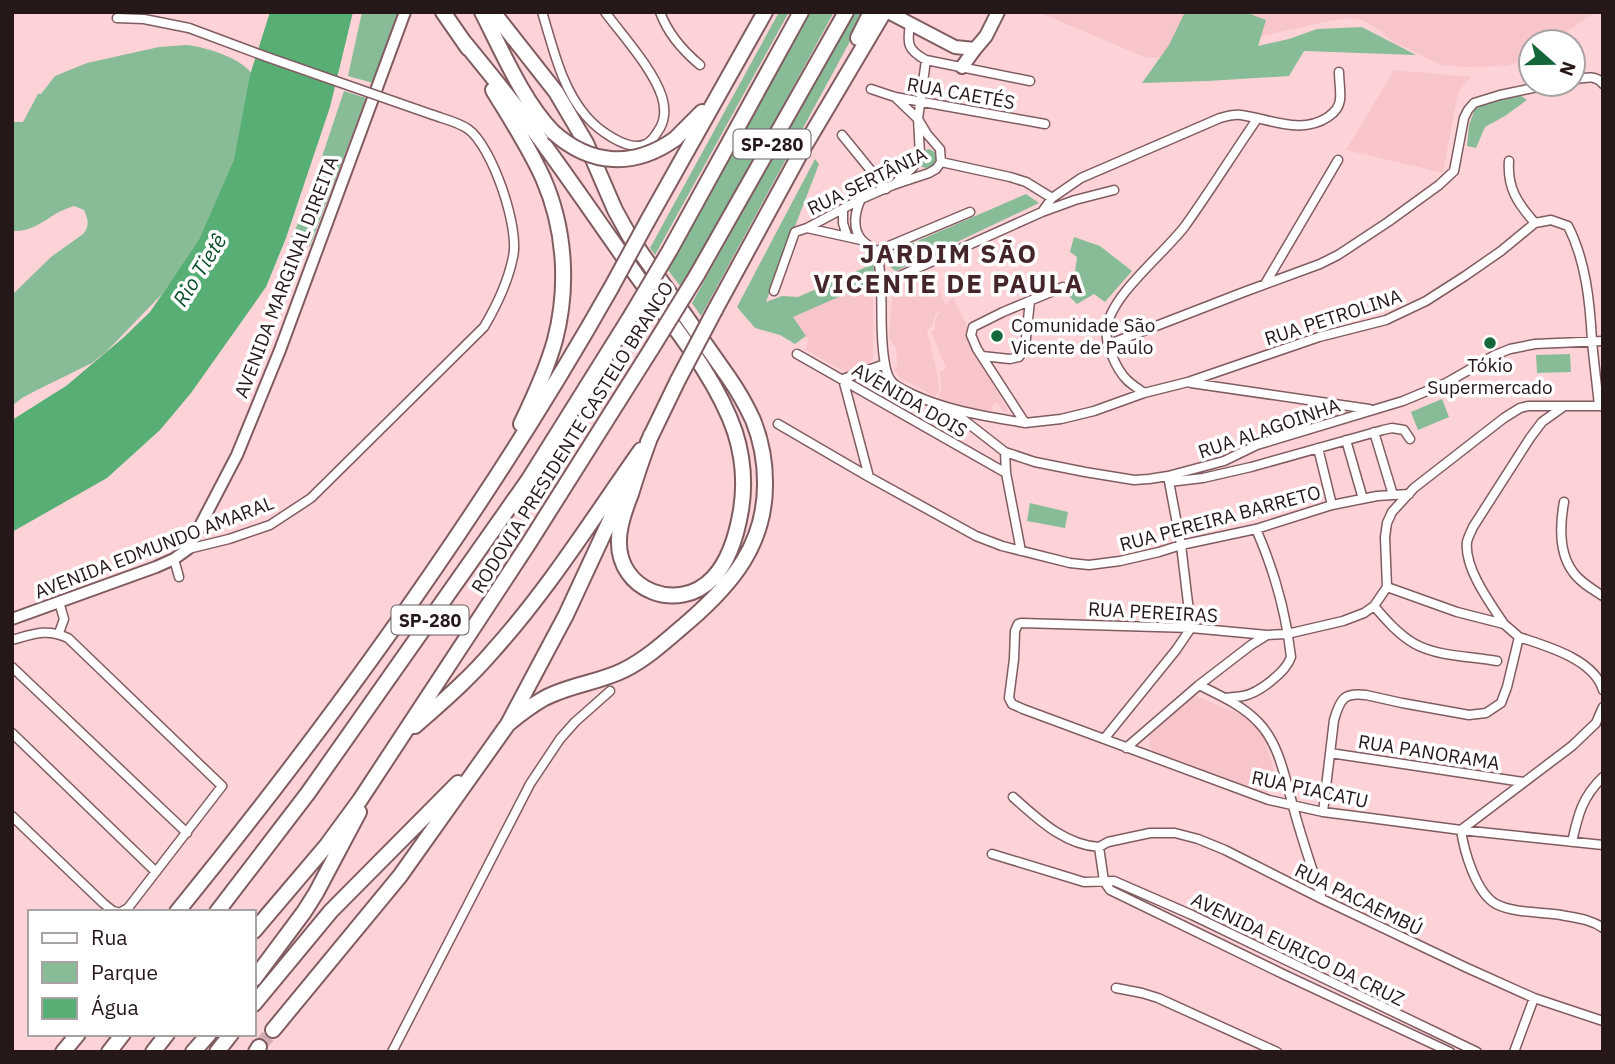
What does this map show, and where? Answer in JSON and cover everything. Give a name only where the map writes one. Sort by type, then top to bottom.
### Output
[{"type":"highway","points":[[443,12],[539,168],[554,208],[561,245],[563,283],[555,340],[501,470]]},
{"type":"highway","points":[[481,12],[544,122],[565,142],[589,155],[627,160],[656,151],[675,139],[706,107],[738,62]]},
{"type":"highway","points":[[493,12],[556,92],[586,143],[615,210],[630,237],[734,386],[753,421],[761,442],[765,466],[763,516],[757,536],[747,557],[723,589],[639,662],[622,671],[544,698],[508,724]]},
{"type":"highway","points":[[179,910],[323,725],[466,524],[563,372],[765,12]]},
{"type":"highway","name":"RODOVIA PRESIDENTE CASTELO BRANCO","points":[[219,910],[308,793],[529,479],[670,250],[801,12]]},
{"type":"highway","name":"RODOVIA PRESIDENTE CASTELO BRANCO","points":[[256,929],[327,845],[360,800],[543,521],[697,275],[846,12]]},
{"type":"highway","points":[[273,1030],[400,876],[508,724],[566,615],[612,513],[678,380],[801,152],[871,12]]},
{"type":"highway","points":[[801,152],[896,17]]},
{"type":"highway","points":[[461,38],[517,108],[678,332],[716,391],[735,433],[743,471],[741,507],[735,537],[721,568],[712,579],[691,593],[678,596],[665,596],[641,586],[631,577],[619,554],[621,523],[652,435]]},
{"type":"highway","points":[[256,976],[316,893],[396,745],[464,682],[512,629],[550,580],[652,435]]},
{"type":"highway","points":[[256,1002],[331,911],[488,752]]},
{"type":"highway","points":[[63,1052],[76,1036]]},
{"type":"highway","points":[[109,1052],[121,1036]]},
{"type":"highway","points":[[153,1052],[165,1036]]},
{"type":"highway","points":[[193,1052],[207,1036]]},
{"type":"highway","points":[[217,1052],[229,1036]]},
{"type":"main road","name":"AVENIDA MARGINAL DIREITA","points":[[188,549],[237,455],[280,350],[405,12]]},
{"type":"main road","points":[[962,67],[986,36],[998,12]]},
{"type":"main road","points":[[896,17],[955,47],[975,50]]},
{"type":"main road","points":[[955,47],[962,67]]},
{"type":"main road","name":"AVENIDA EDMUNDO AMARAL","points":[[12,619],[174,559],[188,549]]},
{"type":"street","points":[[542,12],[560,70],[576,103],[596,126],[624,144],[646,145],[654,138],[662,123],[663,100],[649,71],[605,12]]},
{"type":"street","points":[[660,12],[664,23],[684,51],[700,65]]},
{"type":"street","points":[[896,17],[908,37],[909,47],[926,60],[1030,81]]},
{"type":"street","name":"AVENIDA EDMUNDO AMARAL","points":[[117,18],[144,19],[189,28],[458,124],[477,138],[489,157],[509,211],[514,255],[495,309],[484,327],[311,498],[270,525],[188,549]]},
{"type":"street","points":[[842,135],[890,187],[913,167],[920,147],[918,119],[926,60]]},
{"type":"street","points":[[1042,212],[1052,198],[1081,178],[1220,118],[1233,115],[1296,126],[1326,119],[1338,108],[1339,72]]},
{"type":"street","points":[[1587,78],[1593,77],[1603,84]]},
{"type":"street","name":"RUA CAETÉS","points":[[871,89],[895,97],[1045,124]]},
{"type":"street","points":[[1107,345],[1320,264],[1338,254],[1447,179],[1457,164],[1464,118],[1475,103],[1517,91]]},
{"type":"street","name":"RUA SERTÂNIA","points":[[807,228],[862,199],[929,173],[941,162],[940,149],[918,119],[895,97]]},
{"type":"street","points":[[1144,393],[1125,379],[1107,345],[1109,317],[1122,296],[1186,224],[1257,119]]},
{"type":"street","points":[[1265,284],[1338,160]]},
{"type":"street","name":"RUA SERTÂNIA","points":[[941,162],[1026,182],[1052,198]]},
{"type":"street","points":[[1497,661],[1443,653],[1415,644],[1396,630],[1374,606],[1387,587],[1387,523],[1392,512],[1409,494],[1513,411],[1528,406],[1601,406],[1588,298],[1573,236],[1568,226],[1561,222],[1551,220],[1535,223],[1513,194],[1508,172],[1509,162]]},
{"type":"street","points":[[882,284],[1042,212],[1114,190]]},
{"type":"street","points":[[861,240],[855,218],[862,199]]},
{"type":"street","points":[[843,210],[847,236]]},
{"type":"street","points":[[877,251],[970,212]]},
{"type":"street","name":"RUA PETROLINA","points":[[949,409],[1025,423],[1094,411],[1144,393],[1188,383],[1308,341],[1370,325],[1403,313],[1485,263],[1535,223]]},
{"type":"street","points":[[774,291],[795,232],[807,228],[861,240],[877,251],[882,284],[881,323],[885,365],[893,383],[916,396],[949,409]]},
{"type":"street","points":[[1025,423],[977,349],[971,335],[973,327],[1063,287]]},
{"type":"street","points":[[982,356],[1010,359],[1019,357],[1025,347],[1030,301]]},
{"type":"street","name":"RUA ALAGOINHA","points":[[949,409],[1005,452],[1035,462],[1134,480],[1168,479],[1224,461],[1257,445],[1403,401],[1446,383],[1510,349],[1535,344],[1603,341]]},
{"type":"street","name":"AVENIDA DOIS","points":[[797,354],[1006,472]]},
{"type":"street","points":[[869,477],[843,379],[885,365]]},
{"type":"street","points":[[1188,383],[1373,410]]},
{"type":"street","points":[[1564,406],[1542,422],[1530,438],[1467,540],[1467,556],[1475,576],[1504,624],[1519,637],[1582,663],[1601,682],[1603,690]]},
{"type":"street","name":"RUA PEREIRA BARRETO","points":[[778,424],[976,536],[1002,547],[1070,563],[1089,565],[1120,561],[1256,529],[1332,505],[1409,494]]},
{"type":"street","points":[[1104,739],[1191,628],[1181,545],[1168,479],[1203,478],[1227,473],[1374,432],[1399,428],[1407,432],[1410,439]]},
{"type":"street","points":[[1374,432],[1393,495]]},
{"type":"street","points":[[1346,440],[1363,499]]},
{"type":"street","points":[[1318,447],[1332,505]]},
{"type":"street","points":[[1005,452],[1006,472],[1021,551]]},
{"type":"street","points":[[1224,461],[1227,473]]},
{"type":"street","points":[[1564,502],[1562,539],[1567,564],[1574,574],[1603,596]]},
{"type":"street","points":[[1224,698],[1251,693],[1284,670],[1291,657],[1278,586],[1256,529]]},
{"type":"street","points":[[174,559],[179,577]]},
{"type":"street","points":[[1387,587],[1457,612],[1504,624]]},
{"type":"street","points":[[59,602],[64,619],[59,633]]},
{"type":"street","name":"RUA PEREIRAS","points":[[1023,709],[1012,704],[1009,698],[1015,631],[1018,624],[1191,628],[1267,635],[1287,634],[1343,621],[1374,606]]},
{"type":"street","points":[[12,640],[50,632],[68,638],[222,786],[156,873],[124,910]]},
{"type":"street","points":[[1126,747],[1199,685],[1267,635]]},
{"type":"street","points":[[1323,811],[1340,702],[1348,695],[1354,694],[1469,715],[1486,713],[1500,703],[1507,687],[1519,637]]},
{"type":"street","points":[[12,667],[187,833]]},
{"type":"street","points":[[1199,685],[1238,705],[1268,734],[1281,764],[1322,899]]},
{"type":"street","points":[[392,1052],[530,784],[575,722],[610,691]]},
{"type":"street","points":[[1603,707],[1596,723],[1588,732],[1461,830],[1471,867],[1485,894],[1494,903],[1526,911],[1577,918],[1594,922],[1603,928]]},
{"type":"street","name":"RUA PIACATU","points":[[1023,709],[1250,794],[1293,806],[1461,830],[1603,845]]},
{"type":"street","points":[[12,733],[156,873]]},
{"type":"street","name":"RUA PANORAMA","points":[[1330,753],[1523,782]]},
{"type":"street","points":[[1572,842],[1585,798],[1603,777]]},
{"type":"street","points":[[1013,797],[1057,833],[1086,846],[1099,847],[1104,881]]},
{"type":"street","points":[[12,816],[112,910]]},
{"type":"street","name":"RUA PACAEMBÚ","points":[[1099,847],[1122,838],[1150,833],[1175,833],[1198,839],[1465,967],[1534,998],[1603,1021]]},
{"type":"street","name":"AVENIDA EURICO DA CRUZ","points":[[992,854],[1084,882],[1114,881],[1162,901],[1477,1052]]},
{"type":"street","name":"AVENIDA EURICO DA CRUZ","points":[[1104,881],[1110,890],[1450,1052]]},
{"type":"street","points":[[1301,982],[1306,970]]},
{"type":"street","points":[[1116,988],[1158,998],[1277,1052]]},
{"type":"street","points":[[1514,1052],[1534,998]]},
{"type":"shaded area","points":[[1038,12],[1595,12],[1573,28],[1517,28],[1517,63],[1505,66],[1441,65],[1392,41],[1362,20],[1349,18],[1169,57],[1147,58]]},
{"type":"shaded area","points":[[1394,70],[1471,77],[1458,92],[1443,173],[1346,150]]},
{"type":"shaded area","points":[[934,278],[946,305],[953,297],[967,326],[968,343],[1007,412],[996,402],[991,407],[993,411],[957,406],[938,398],[941,388],[939,373],[946,368],[931,332],[935,329],[935,321],[940,311],[935,314],[933,324],[927,330],[938,378],[939,392],[936,397],[899,377],[894,369],[897,366],[896,348],[889,338],[892,297],[920,297],[922,283]]},
{"type":"shaded area","points":[[873,282],[873,359],[867,368],[850,375],[806,350],[808,339],[793,317]]},
{"type":"shaded area","points":[[1194,695],[1253,720],[1262,734],[1278,783],[1273,789],[1266,792],[1156,753],[1149,747],[1150,734]]},
{"type":"green space","points":[[362,12],[398,12],[373,83],[348,76]]},
{"type":"green space","points":[[779,12],[789,12],[655,255],[650,248]]},
{"type":"green space","points":[[809,12],[834,12],[681,287],[667,269]]},
{"type":"green space","points":[[853,12],[866,12],[701,316],[692,303]]},
{"type":"green space","points":[[1185,12],[1245,12],[1266,20],[1258,46],[1317,29],[1362,27],[1416,55],[1304,51],[1289,76],[1142,83],[1169,45]]},
{"type":"green space","points":[[187,45],[222,54],[240,63],[252,74],[247,129],[206,232],[162,294],[107,351],[92,363],[35,391],[12,406],[12,295],[51,257],[83,234],[88,222],[84,210],[74,206],[31,228],[12,231],[12,122],[23,122],[38,94],[41,94],[55,76],[87,63],[159,47]]},
{"type":"green space","points":[[344,91],[366,98],[310,246],[289,243],[304,210]]},
{"type":"green space","points":[[1517,96],[1517,98],[1527,100],[1485,127],[1476,148],[1467,146],[1469,125],[1475,109],[1488,102]]},
{"type":"green space","points":[[925,150],[935,152],[935,163],[924,168],[920,166]]},
{"type":"green space","points":[[815,159],[819,164],[766,302],[782,296],[798,297],[873,264],[875,275],[873,282],[793,317],[806,336],[795,344],[780,335],[755,328],[737,307]]},
{"type":"green space","points":[[1026,194],[1039,203],[896,271],[890,265],[889,257],[892,252]]},
{"type":"green space","points":[[1074,237],[1100,246],[1132,271],[1105,302],[1094,294],[1077,304],[1068,295],[1077,257],[1070,252]]},
{"type":"green space","points":[[1570,354],[1571,372],[1537,373],[1536,355]]},
{"type":"green space","points":[[1442,399],[1449,417],[1418,430],[1411,412]]},
{"type":"green space","points":[[1030,503],[1068,512],[1065,528],[1027,521]]},
{"type":"water","name":"Rio Tietê","points":[[270,12],[353,12],[330,107],[286,238],[266,287],[191,393],[160,430],[107,478],[12,532],[12,420],[66,386],[123,338],[150,312],[199,240],[234,160],[250,75]]},
{"type":"tunnel","points":[[259,1047],[273,1030]]},
{"type":"place","name":"Comunidade São Vicente de Paulo","points":[[997,336]]},
{"type":"place","name":"Tókio Supermercado","points":[[1490,343]]},
{"type":"district","name":"JARDIM SÃO VICENTE DE PAULA","points":[[949,268]]}]
